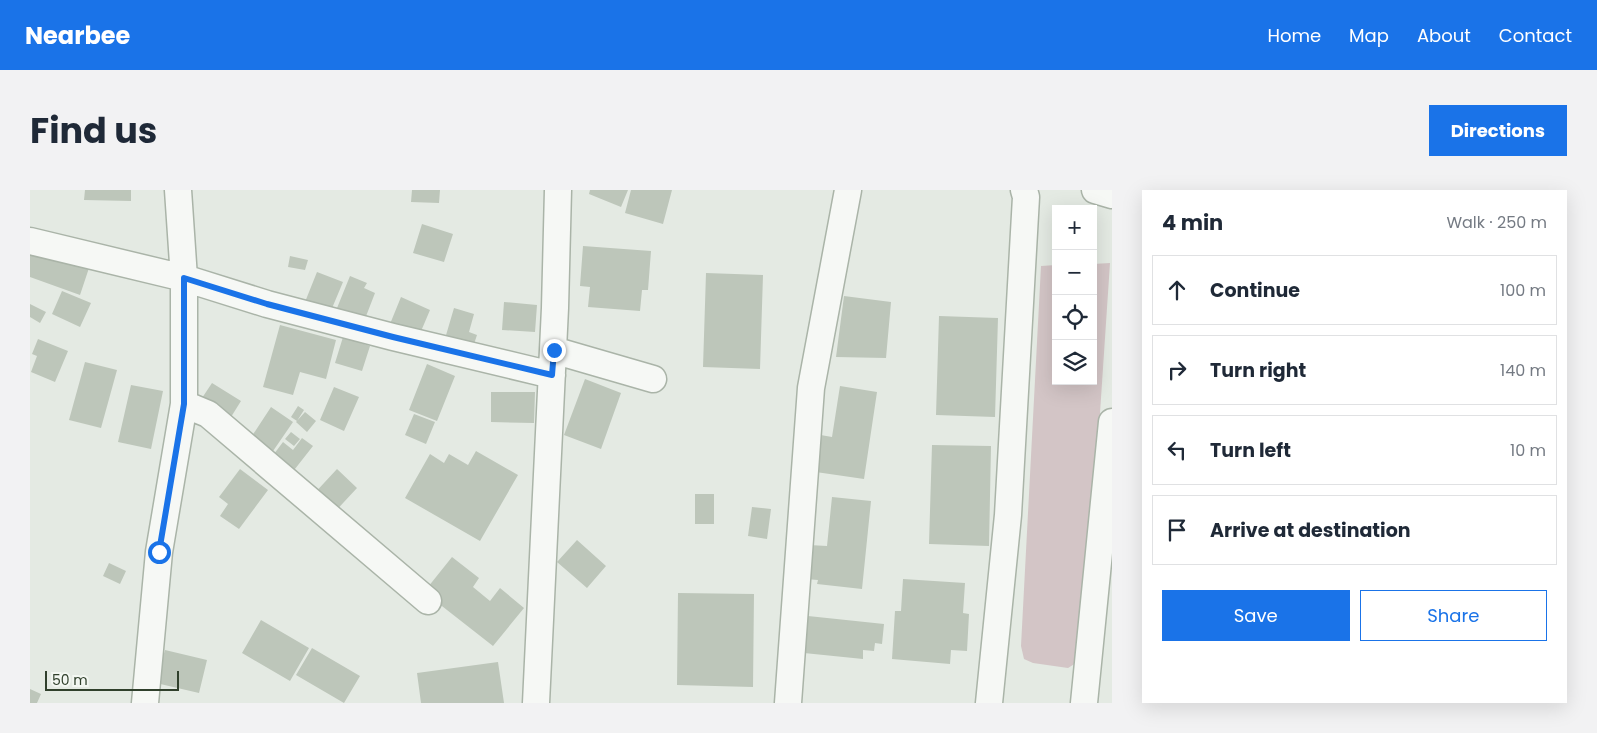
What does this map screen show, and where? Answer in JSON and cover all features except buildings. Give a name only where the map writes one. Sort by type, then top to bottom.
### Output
[{"type":"street","points":[[145,703],[159,552],[184,404],[184,278],[178,190]]},
{"type":"street","points":[[536,703],[553,362],[558,190]]},
{"type":"street","points":[[788,703],[811,388],[848,190]]},
{"type":"street","points":[[989,703],[1008,515],[1026,197],[1024,190]]},
{"type":"street","points":[[1095,190],[1112,195]]},
{"type":"street","points":[[30,242],[184,278],[267,304],[373,332],[653,379]]},
{"type":"street","points":[[184,404],[208,414],[428,601]]},
{"type":"street","points":[[1084,703],[1112,422]]},
{"type":"shaded area","points":[[1110,263],[1084,653],[1076,663],[1068,668],[1033,663],[1024,659],[1021,646],[1041,266],[1052,265],[1052,385],[1097,385],[1097,264]]},
{"type":"route","points":[[159,552],[184,404],[184,278],[267,304],[393,337],[552,375],[554,350]]}]
